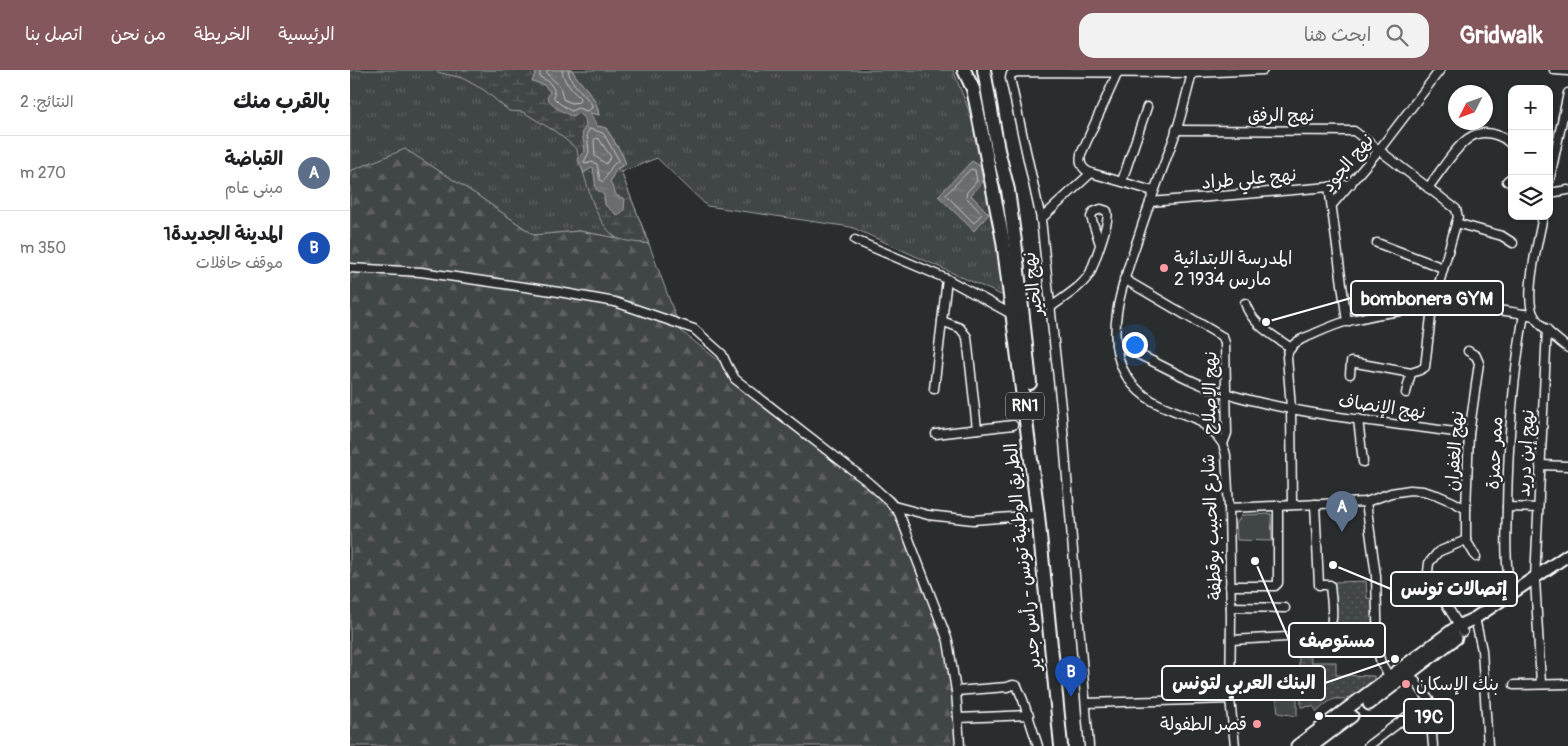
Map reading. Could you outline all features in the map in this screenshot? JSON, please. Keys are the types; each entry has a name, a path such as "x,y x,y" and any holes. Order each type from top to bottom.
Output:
{"main road":[{"name":"الطريق الوطنية تونس - رأس جدير","path":"964,70 973,89 1004,241 1038,515 1061,746"},
{"name":"الطريق الوطنية تونس - رأس جدير","path":"984,70 998,150 1008,190 1015,242 1069,746"},
{"path":"1297,746 1392,682 1410,674 1473,619 1568,555"},
{"path":"1312,746 1461,629"}],"street":[{"name":"نهج الخير","path":"1090,746 1051,307 1041,219 1010,78 1011,74 1018,72 1192,73 1263,70"},
{"name":"نهج الجود","path":"1347,322 1332,205 1379,150 1440,70"},
{"path":"1554,70 1568,71"},
{"path":"1118,72 1081,154 1081,166 1091,173 1153,191"},
{"name":"شارع الحبيب بوقطفة","path":"1192,73 1176,130 1153,191 1124,280 1117,316 1116,345 1122,368 1143,396 1157,404 1197,419 1211,429 1223,444 1226,455 1229,508 1230,699 1235,746"},
{"path":"1550,175 1568,93"},
{"path":"1122,181 1146,107"},
{"name":"نهج الرفق","path":"1176,130 1351,130 1456,209 1458,214 1456,223"},
{"path":"1428,188 1461,145 1469,138 1476,134 1492,134 1508,142"},
{"path":"1558,137 1568,135"},
{"path":"1041,219 1091,173"},
{"name":"نهج علي طراد","path":"1150,202 1351,184"},
{"path":"1329,187 1332,205"},
{"path":"1553,192 1568,190"},
{"path":"1542,220 1530,298 1534,316 1568,348"},
{"path":"1350,374 1351,362 1410,373 1420,370 1425,365 1432,308 1456,223 1502,236 1513,243"},
{"path":"855,240 946,279 1012,315"},
{"path":"1377,243 1443,268"},
{"path":"1051,307 1088,277 1100,244"},
{"path":"350,268 421,272 559,292 615,302 694,329 722,354 735,379 868,482 894,506 902,518 948,641 956,691 960,746"},
{"path":"934,389 946,279"},
{"name":"نهج الإصلاح","path":"1124,280 1223,337 1225,343 1227,433 1223,444"},
{"path":"1245,303 1254,321 1290,348"},
{"path":"1292,504 1291,408 1287,362 1290,348 1302,339 1347,322 1395,312 1432,308 1477,309 1534,316"},
{"name":"ممر حمزة","path":"1511,594 1507,561 1507,507 1511,429 1524,314"},
{"path":"942,321 960,328 967,337 978,429"},
{"name":"نهج إبن دريد","path":"1541,684 1535,579 1547,329"},
{"path":"1558,340 1568,337"},
{"name":"نهج الإنصاف","path":"1116,345 1195,382 1226,394 1291,408 1358,419 1470,434"},
{"name":"نهج الغفران","path":"1466,540 1470,434 1479,363 1476,356 1468,351"},
{"path":"1406,393 1410,373"},
{"path":"1358,419 1363,462"},
{"path":"936,434 1013,425"},
{"path":"1540,465 1568,466"},
{"path":"1229,508 1366,502 1391,493 1416,490 1436,495 1466,509"},
{"path":"1366,502 1376,576 1378,652 1381,664 1392,682"},
{"path":"1231,640 1323,635 1329,631 1331,623 1330,585 1319,585 1316,504"},
{"path":"1230,586 1275,586 1278,583 1278,505"},
{"path":"894,506 928,515 973,520 1038,515"},
{"path":"1507,507 1538,508"},
{"path":"1461,629 1429,576 1428,567 1438,552 1466,540 1476,557"},
{"path":"1231,607 1285,608"},
{"path":"1473,619 1482,650 1488,746"},
{"path":"1410,674 1429,700 1433,746"},
{"path":"1514,685 1568,684"},
{"path":"956,691 1015,685 1029,715 1038,746"},
{"path":"1086,703 1230,699"},
{"path":"1368,746 1429,700"},
{"path":"958,718 1029,715"}],"green space":[{"path":"350,70 953,70 978,134 1008,298 851,227 707,206 657,158 621,172 649,244 579,231 534,235 477,195 405,150 350,171"},
{"path":"437,70 572,70 595,101 599,115 590,113 597,126 606,128 622,154 626,164 617,169 621,172 649,244 618,238 608,231 592,200 577,149 556,132 523,112 509,111 484,90 462,78 437,72"},
{"path":"405,149 477,195 534,235 579,231 649,244 681,331 894,498 903,510 949,639 965,746 350,746 350,171"},
{"path":"1271,514 1272,541 1237,540 1236,524 1242,515"},
{"path":"1366,581 1367,598 1372,599 1374,635 1364,635 1364,642 1335,639 1335,582"},
{"path":"1298,640 1310,640 1311,662 1336,662 1336,675 1374,676 1374,685 1349,702 1335,699 1328,702 1317,712 1313,706 1301,707"},
{"path":"1275,685 1297,685 1297,716 1278,713"}],"water":[{"path":"534,70 572,70 595,101 599,115 590,113 597,126 606,128 626,164 616,169 610,182 617,196 625,199 624,210 618,216 605,205 604,195 596,189 593,167 584,173 578,160 585,151 582,132 586,126 585,119 578,113 573,117 556,108 547,98 550,92 544,85 532,81 536,72"},
{"path":"972,161 980,166 983,182 971,195 989,214 974,231 938,196"}],"place":[{"name":"المدرسة الابتدائية 2 مارس 1934","path":"1164,268"},
{"name":"bombonera GYM","path":"1266,322"},
{"name":"القباضة","path":"1342,532"},
{"name":"مستوصف","path":"1255,561"},
{"name":"إتصالات تونس","path":"1333,565"},
{"name":"البنك العربي لتونس","path":"1395,659"},
{"name":"بنك الإسكان","path":"1406,684"},
{"name":"المدينة الجديدة1","path":"1071,697"},
{"name":"19C","path":"1319,716"},
{"name":"قصر الطفولة","path":"1257,724"}]}
